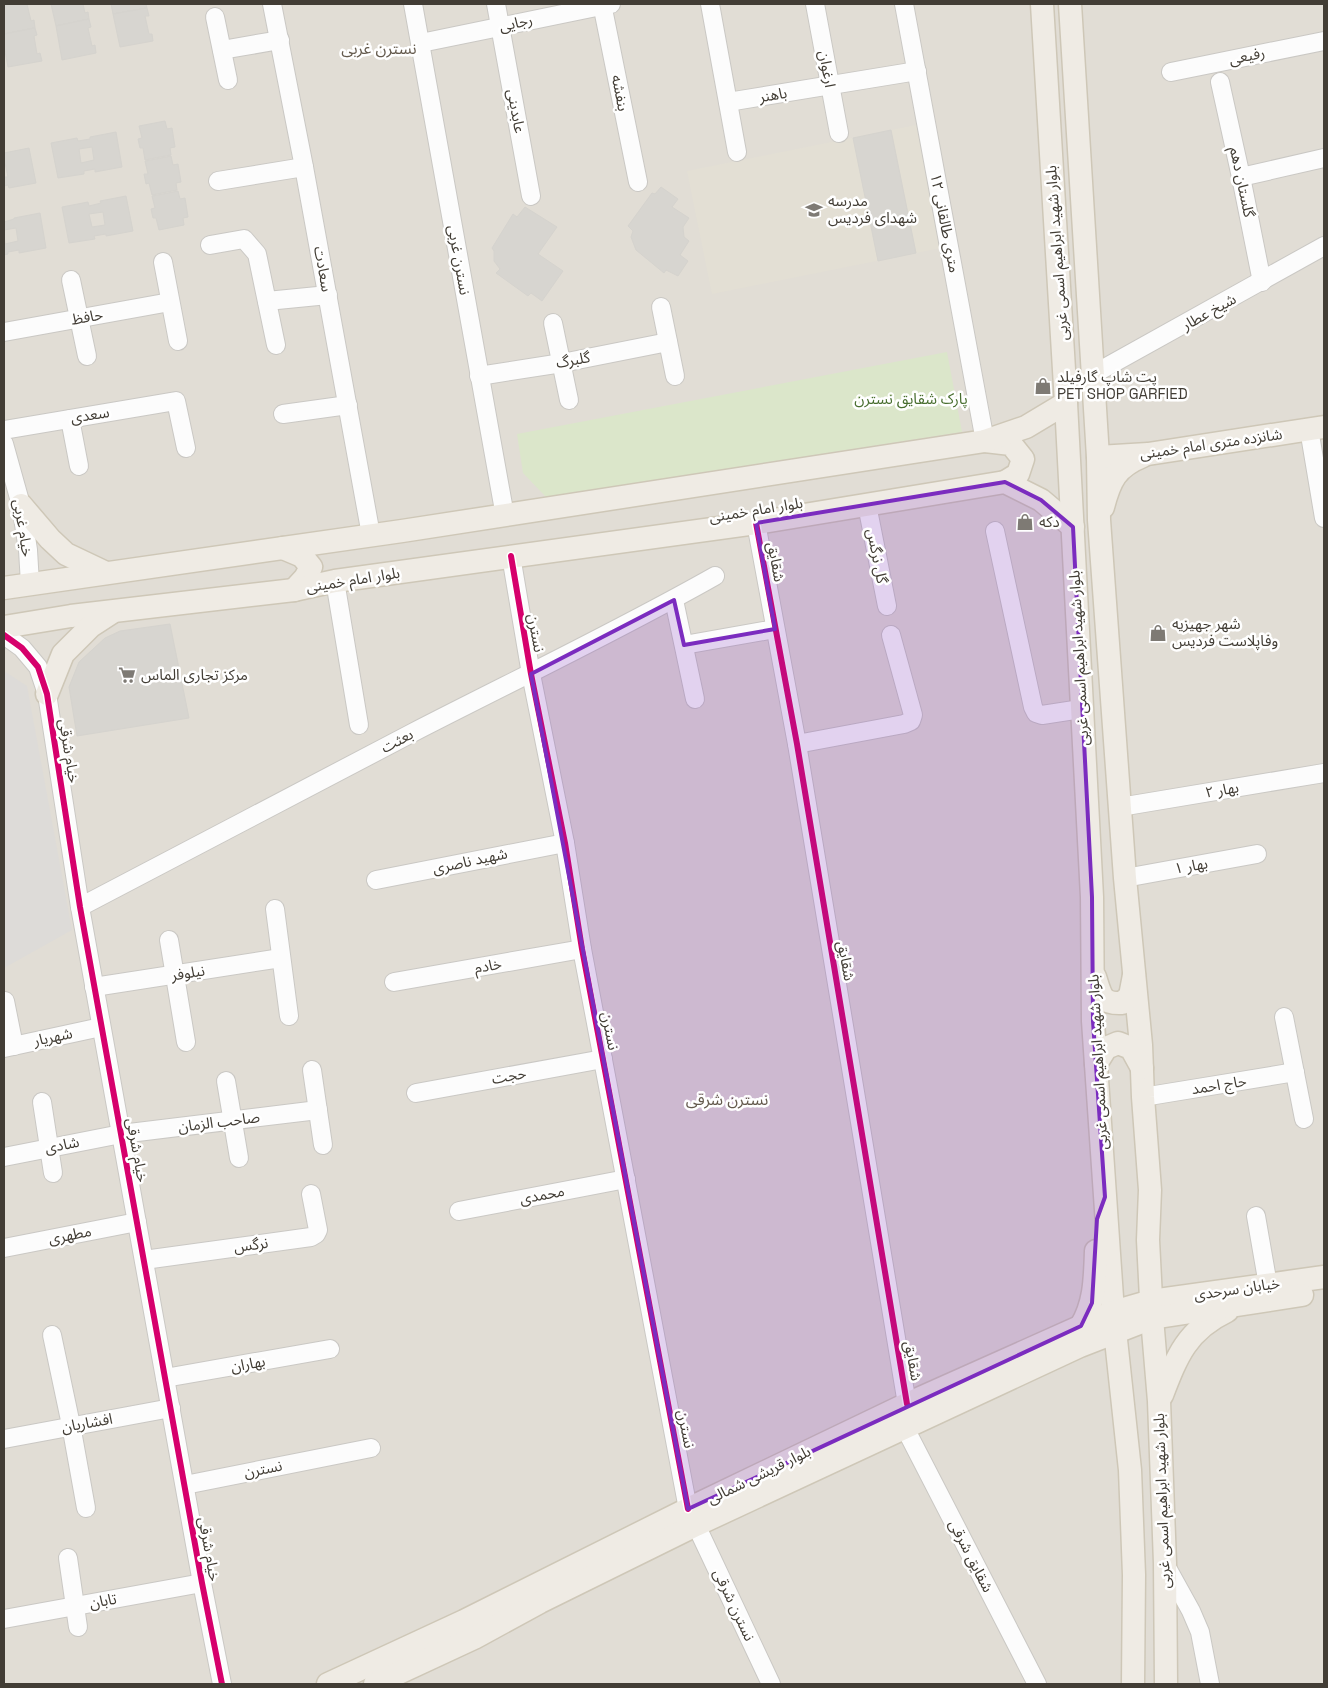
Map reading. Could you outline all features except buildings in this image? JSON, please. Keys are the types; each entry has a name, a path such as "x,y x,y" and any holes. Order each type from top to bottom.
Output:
{"main road":[{"name":"بلوار شهید ابراهیم اسمی غربی","path":"1042,4 1073,527 1092,897 1093,1021 1114,1321 1130,1470 1134,1575 1133,1684"},
{"name":"بلوار شهید ابراهیم اسمی غربی","path":"1070,4 1098,456 1099,520 1125,878 1135,973 1150,1190 1148,1240 1151,1310 1160,1400 1165,1563 1166,1684"},
{"path":"4,588 505,516 985,441 1026,427 1066,403"},
{"name":"شانزده متری امام خمینی","path":"1098,456 1148,454 1317,428"},
{"path":"985,441 1011,444 1023,459 1018,474 1005,482"},
{"path":"1099,520 1106,496 1121,468 1130,461 1148,454"},
{"path":"1005,482 1041,500 1073,527"},
{"name":"بلوار امام خمینی","path":"4,627 116,611 294,590 335,581 756,523 1005,482"},
{"path":"21,505 50,539 66,554 106,573"},
{"path":"283,548 302,556 311,567 305,578 294,590"},
{"path":"47,694 63,654 91,626 116,611"},
{"path":"1094,974 1102,998 1110,1004 1122,1003 1130,996 1135,973"},
{"path":"1096,1064 1106,1048 1118,1043 1132,1048 1142,1068"},
{"path":"1081,1326 1088,1315 1092,1303 1095,1280 1097,1220 1105,1197"},
{"name":"خیابان سرحدی","path":"1151,1310 1268,1285 1324,1277"},
{"name":"خیابان سرحدی","path":"1151,1310 1240,1305 1324,1292"},
{"path":"1160,1400 1173,1364 1193,1333 1216,1316 1240,1305"},
{"path":"1114,1321 1151,1310"},
{"name":"بلوار قریشی شمالی","path":"692,1517 905,1428 1080,1346 1114,1321"},
{"name":"بلوار قریشی شمالی","path":"328,1684 464,1621 602,1561 692,1517 907,1404 1081,1326 1114,1321"},
{"path":"1133,1546 1139,1552 1147,1555 1154,1553 1160,1546 1163,1536"},
{"name":"بلوار قریشی شمالی","path":"375,1684 474,1638 602,1561"}],"street":[{"name":"سعادت","path":"272,4 328,295 371,535"},
{"name":"نسترن غربی","path":"414,4 505,516"},
{"name":"عابدینی","path":"496,4 531,196"},
{"name":"رجایی","path":"421,42 605,4"},
{"name":"بنفشه","path":"605,4 638,182"},
{"path":"710,4 737,152"},
{"name":"ارغوان","path":"815,4 839,133"},
{"name":"۱۲ متری طالقانی","path":"904,4 985,441"},
{"path":"215,17 228,80"},
{"path":"222,50 280,40"},
{"name":"رفیعی","path":"1171,72 1324,40"},
{"name":"باهنر","path":"728,102 917,71"},
{"name":"گلستان دهم","path":"1220,82 1262,282"},
{"path":"1241,177 1324,158"},
{"path":"218,181 304,167"},
{"path":"210,244 244,239 257,254 276,345"},
{"name":"شیخ عطار","path":"1092,375 1324,246"},
{"path":"163,262 178,341"},
{"path":"71,280 87,356"},
{"path":"267,301 328,295"},
{"name":"حافظ","path":"4,332 170,302"},
{"path":"661,308 675,376"},
{"path":"553,323 570,400"},
{"name":"گلبرگ","path":"479,376 562,363 668,342"},
{"name":"سعدی","path":"4,430 176,401 186,448"},
{"path":"283,414 348,405"},
{"path":"70,418 79,466"},
{"path":"1317,428 1324,518"},
{"name":"خیام غربی","path":"4,444 21,505 28,550 30,584"},
{"name":"گل نرگس","path":"867,505 887,606"},
{"name":"شقایق","path":"756,523 797,744 907,1404"},
{"path":"995,531 1032,707 1036,713 1042,715 1081,709"},
{"name":"نسترن","path":"511,556 531,674 565,843 582,949 692,1517"},
{"name":"بعثت","path":"80,907 413,732 674,600 715,576"},
{"path":"335,581 359,725"},
{"path":"674,600 695,699"},
{"path":"684,646 775,629"},
{"name":"خیام شرقی","path":"4,635 22,648 38,667 47,694 94,987 222,1684"},
{"path":"797,744 904,724 911,720 913,715 891,635"},
{"name":"بهار ۲","path":"1120,807 1324,773"},
{"name":"شهید ناصری","path":"376,880 565,843"},
{"name":"بهار ۱","path":"1125,878 1257,854"},
{"path":"274,910 289,1016"},
{"path":"169,940 186,1042"},
{"name":"خادم","path":"394,982 582,949"},
{"name":"نیلوفر","path":"94,987 281,958"},
{"path":"5,1001 9,1047"},
{"path":"1284,1017 1304,1119"},
{"name":"شهریار","path":"9,1047 101,1026"},
{"name":"حجت","path":"416,1094 603,1059"},
{"path":"312,1070 323,1145"},
{"name":"حاج احمد","path":"1143,1097 1295,1072"},
{"path":"226,1081 239,1158"},
{"path":"42,1102 53,1173"},
{"name":"صاحب الزمان","path":"121,1134 318,1110"},
{"name":"شادی","path":"4,1157 121,1134"},
{"name":"محمدی","path":"459,1211 626,1179"},
{"name":"نرگس","path":"144,1260 311,1237 318,1230 310,1194"},
{"path":"1256,1216 1268,1285"},
{"name":"مطهری","path":"4,1248 137,1222"},
{"path":"52,1335 86,1508"},
{"name":"بهاران","path":"165,1378 330,1349"},
{"name":"افشاریان","path":"4,1439 71,1425 171,1408"},
{"name":"شقایق شرقی","path":"905,1428 1037,1684"},
{"name":"نسترن","path":"185,1485 371,1448"},
{"name":"نسترن شرقی","path":"692,1517 770,1684"},
{"path":"68,1558 78,1627"},
{"path":"1165,1563 1200,1632 1210,1684"},
{"name":"تابان","path":"4,1619 202,1583"}],"highlighted area":[{"path":"1005,482 1041,500 1073,527 1092,897 1093,1021 1105,1197 1097,1219 1092,1303 1081,1326 688,1509 531,674 674,600 684,645 775,629 756,523"}],"shaded area":[{"path":"4,4 1324,4 1324,1684 4,1684"},
{"name":"مدرسه شهدای فردیس","path":"916,125 941,248 712,294 687,171"},
{"path":"4,671 27,686 72,930 4,968"}],"green space":[{"name":"پارک شقایق نسترن","path":"947,352 962,432 546,497 523,473 517,434"}],"cycle path":[{"path":"756,523 797,744 907,1404"},
{"path":"511,556 531,674 565,843 582,949 688,1509"},
{"path":"4,635 22,648 38,667 47,694 80,907 202,1583 222,1684"}],"place":[{"name":"مدرسه شهدای فردیس","path":"814,210"},
{"name":"پت شاپ گارفیلد PET SHOP GARFIED","path":"1043,386"},
{"name":"دکه","path":"1025,522"},
{"name":"شهر جهیزیه وفاپلاست فردیس","path":"1158,633"},
{"name":"مرکز تجاری الماس","path":"127,675"}],"district":[{"name":"نسترن غربی","path":"379,48"},
{"name":"نسترن شرقی","path":"727,1099"}]}
